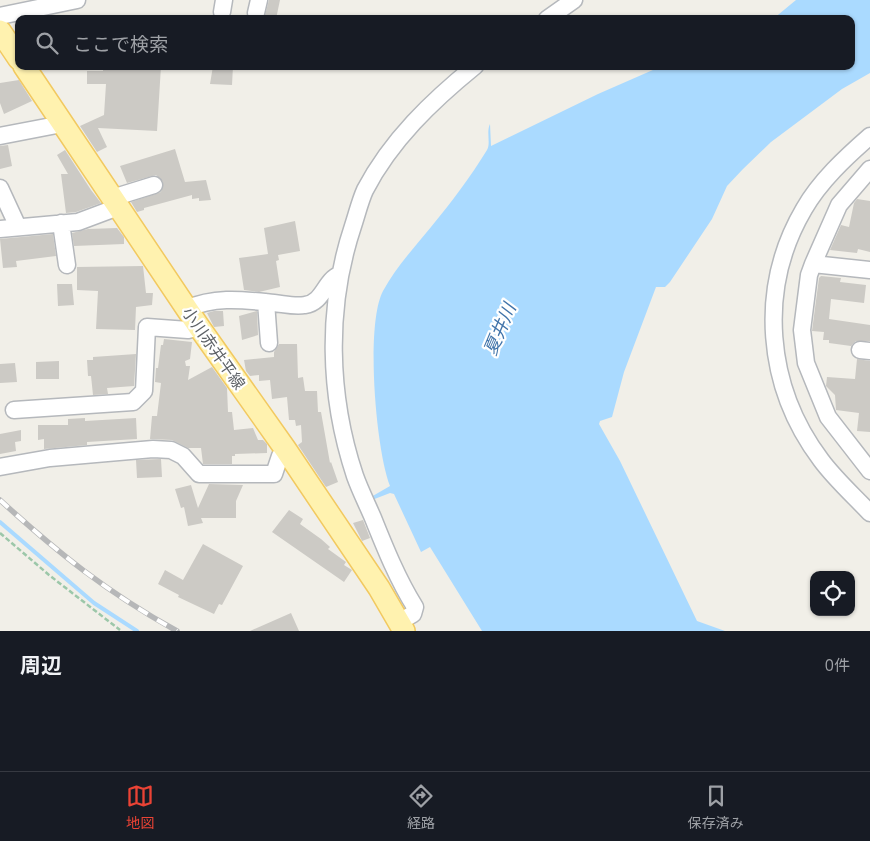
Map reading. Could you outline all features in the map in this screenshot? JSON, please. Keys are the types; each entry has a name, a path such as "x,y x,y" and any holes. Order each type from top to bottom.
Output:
{"main road":[{"path":"0,31 15,53"},
{"name":"小川赤井平線","path":"27,70 198,327 286,450 402,626"}],"street":[{"path":"0,16 59,2 77,0"},
{"path":"553,15 574,0"},
{"path":"402,626 413,614 415,607 360,488 341,418 334,373 333,334 339,275 364,192 378,167 412,124 436,98 470,70"},
{"path":"0,136 62,124"},
{"path":"870,136 830,175 805,208 792,232 779,272 772,330 777,365 800,426 821,460 870,513"},
{"path":"870,169 839,205 813,264 809,275 802,330 806,363 828,417 864,455 870,471"},
{"path":"0,229 86,220 115,203 154,185"},
{"path":"0,188 18,227"},
{"path":"61,223 67,265"},
{"path":"813,264 870,270"},
{"path":"186,309 200,303 220,299 310,304 318,299 334,277 339,275"},
{"path":"266,302 269,342"},
{"path":"14,410 133,402 144,391 147,327 188,330 198,327"},
{"path":"0,467 50,458 153,449 171,450 183,456 199,474 274,474 280,456 286,450"}],"path":[{"path":"0,533 49,575 120,630"}],"water":[{"name":"夏井川","path":"796,0 870,0 870,73 842,89 771,142 727,186 712,219 670,282 665,287 656,287 624,372 612,417 600,421 599,424 620,461 697,621 725,631 482,631 430,547 421,552 394,494 390,493 372,500 371,497 390,486 380,446 374,388 375,331 378,308 383,291 399,266 453,199 481,160 488,147 490,124 491,146 598,94 653,70 855,70 855,15 778,15"}],"building":[{"path":"269,0 280,0 277,15 265,15"},
{"path":"161,70 157,131 98,128 107,147 97,152 80,126 104,115 106,84 87,84 87,71"},
{"path":"212,70 233,70 232,85 210,84"},
{"path":"19,80 32,101 4,114 0,103 0,83"},
{"path":"8,145 12,166 0,169 0,146"},
{"path":"175,149 185,182 206,180 211,200 199,201 199,198 192,199 192,195 144,208 144,210 137,212 131,202 161,192 163,182 156,175 127,183 120,166"},
{"path":"65,150 101,203 76,212 66,213 61,174 68,174 57,155"},
{"path":"857,199 870,201 870,252 858,249 857,253 830,250 841,225 849,227 854,203"},
{"path":"295,221 300,251 278,255 279,260 276,261 280,287 259,292 244,290 239,258 268,254 264,228"},
{"path":"117,228 124,237 124,244 74,246 72,233 88,229"},
{"path":"53,234 56,256 16,261 17,267 3,268 0,239"},
{"path":"143,266 146,293 153,293 152,305 136,307 135,330 96,329 98,291 77,290 77,267"},
{"path":"821,276 841,278 840,282 866,285 864,303 831,299 829,319 870,325 870,341 856,341 851,346 829,343 829,340 823,340 824,332 812,331 819,278"},
{"path":"57,284 72,284 74,305 58,306"},
{"path":"223,311 224,326 214,327 207,313"},
{"path":"257,311 258,335 242,340 239,316"},
{"path":"164,339 192,342 190,359 185,361 186,366 190,366 188,380 212,367 227,388 228,412 232,412 234,430 253,428 258,440 263,440 267,444 267,453 235,454 235,456 232,456 232,464 203,464 201,448 188,448 172,440 150,439 152,416 157,416 161,383 155,382 156,368 158,368 161,345 163,345"},
{"path":"279,344 297,344 298,378 303,377 305,391 317,391 318,412 321,412 330,463 338,482 326,487 298,445 302,442 301,425 296,426 295,420 289,420 287,397 272,399 270,380 259,381 259,375 250,376 246,371 244,360 274,357 274,352"},
{"path":"136,354 134,386 107,388 108,394 93,395 91,376 88,376 87,360 93,360 93,357"},
{"path":"857,359 870,361 870,432 857,431 859,413 836,410 835,395 826,386 827,377 855,379"},
{"path":"59,361 59,379 36,379 36,362"},
{"path":"15,363 17,382 0,383 0,364"},
{"path":"85,418 85,421 136,418 137,439 87,442 87,445 44,449 44,439 38,440 38,425 68,425 68,419"},
{"path":"21,430 21,441 15,442 16,451 0,454 0,434"},
{"path":"161,459 162,477 137,478 136,460"},
{"path":"209,484 243,485 236,501 236,518 201,518 203,523 188,526 184,507 181,508 175,489 191,485 198,508"},
{"path":"289,510 303,519 300,524 321,539 330,547 328,549 346,562 344,565 352,570 344,582 272,532"},
{"path":"363,520 370,538 362,541 353,523"},
{"path":"203,544 243,566 222,605 219,604 214,614 178,597 179,595 158,584 165,570 183,580"},
{"path":"291,613 299,631 250,631"}],"waterway":[{"path":"0,522 94,603 137,631"}],"railway":[{"path":"0,500 84,571 128,602 177,631"}]}
